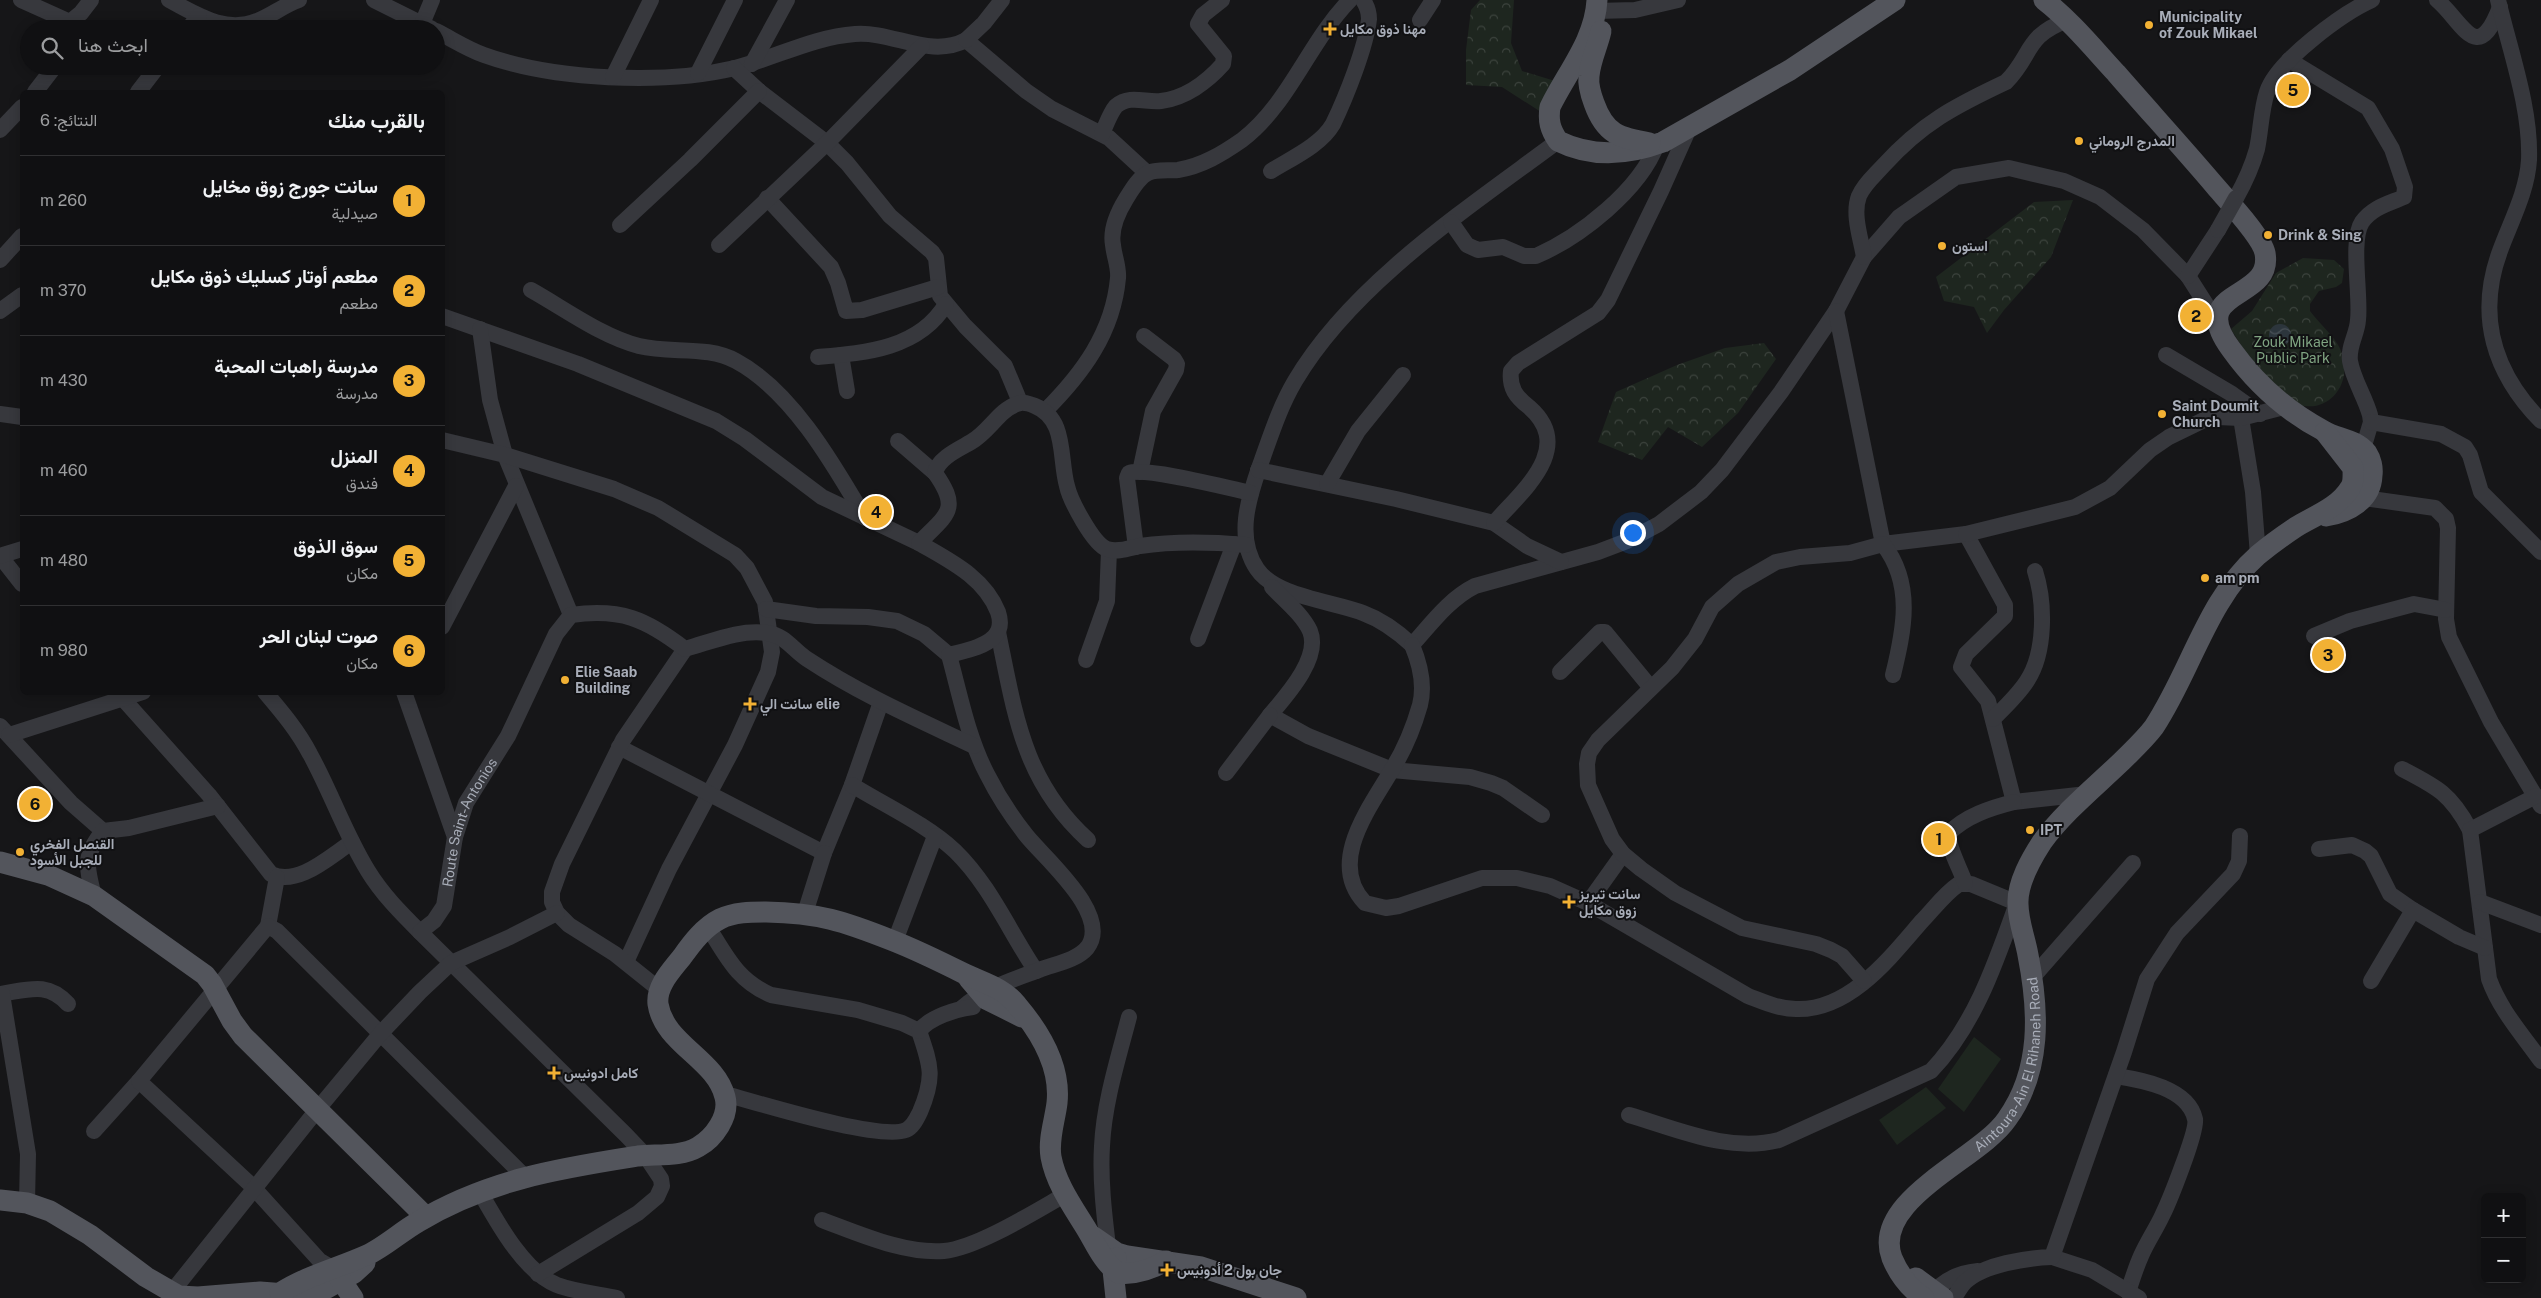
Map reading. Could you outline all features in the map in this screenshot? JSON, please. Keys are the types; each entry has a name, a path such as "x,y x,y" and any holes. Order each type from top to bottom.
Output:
{"main road":[{"path":"1602,6 1588,36 1581,71 1550,107 1548,118 1550,128 1558,141 1586,151 1624,152 1644,150 1657,144 1790,70 1895,0"},
{"path":"2044,0 2068,20 2202,171 2244,220 2265,252 2264,270 2259,278 2225,304 2216,320 2221,334 2232,350 2284,407 2325,432 2349,440 2368,454 2373,472 2372,483 2357,494"},
{"path":"1581,71 1604,125 1608,129 1627,139 1657,144"},
{"path":"1586,151 1607,139 1608,129"},
{"path":"2017,903 2023,879 2042,843 2087,794 2152,729 2171,698 2216,608 2240,575 2258,555 2311,519 2337,514 2353,507 2357,494 2354,468 2325,432"},
{"path":"0,862 48,875 94,896 200,971 209,979 232,1021 244,1036 426,1216"},
{"name":"Aintoura-Ain El Rihaneh Road","path":"1932,1296 1903,1279 1890,1254 1889,1241 1897,1216 1905,1205 1938,1176 1995,1133 2007,1121 2021,1096 2033,1059 2037,1026 2032,978 2017,903"},
{"path":"0,1200 27,1203 50,1211 90,1235 171,1293 188,1297 280,1293 298,1295 362,1267 368,1255 426,1216 480,1192 525,1177 645,1155 680,1153 701,1145 713,1134 722,1121 727,1107 725,1094 716,1077 673,1032 663,1017 658,1007 660,990 689,947 708,927 720,919 734,914 755,912 805,913 842,920 895,941 966,975 1029,1020 1041,1037 1056,1077 1058,1094 1051,1151 1058,1180 1097,1249 1120,1260 1155,1267 1166,1261 1200,1267 1232,1275 1296,1298"},
{"path":"1116,1298 1120,1260"},
{"path":"1120,1260 1126,1298"}],"street":[{"path":"21,0 59,20"},
{"path":"74,20 91,0"},
{"path":"169,0 199,16 211,20"},
{"path":"259,20 298,0"},
{"path":"374,0 414,20"},
{"path":"431,20 432,0"},
{"path":"613,77 651,0"},
{"path":"698,73 734,0"},
{"path":"752,64 787,0"},
{"path":"445,36 483,55 557,71 613,77 698,73 752,64 824,39 856,34 880,34 922,46 945,46 966,40 984,23 1002,0"},
{"path":"1102,134 1116,106 1133,99 1159,102 1173,98 1200,85 1223,64 1224,56 1198,24 1203,16 1222,0"},
{"path":"1045,411 1075,379 1100,342 1113,305 1118,277 1113,245 1114,225 1125,200 1148,173 1203,164 1242,139 1269,114 1285,94 1329,26 1350,0"},
{"path":"1271,171 1310,146 1330,130 1353,77 1366,31 1369,18 1368,7 1363,0"},
{"path":"1420,20 1433,0"},
{"path":"1602,6 1654,7 1678,0"},
{"path":"2188,276 2218,230 2248,177 2254,158 2267,92 2277,75 2289,60 2347,14 2372,0"},
{"path":"2437,0 2468,35 2476,37 2486,34 2490,29 2499,3"},
{"path":"2499,3 2527,125 2529,158 2528,180 2500,252 2493,278 2492,333 2496,356 2510,384 2541,421"},
{"path":"196,20 199,16"},
{"path":"1864,257 1857,212 1859,196 1870,180 1902,144 1930,122 2006,82 2015,73 2030,44 2053,26 2068,20"},
{"path":"966,40 1037,99 1102,134 1148,173"},
{"path":"719,245 827,143 922,46"},
{"path":"2289,60 2368,108 2392,149 2405,186 2404,197 2383,204 2369,213 2357,233 2358,323 2349,349 2350,360 2368,405 2371,422 2363,449"},
{"path":"734,68 759,91 827,143 847,163 890,216 932,252 936,258 938,287 946,304 1005,366 1020,402 1045,411 1057,428 1070,494 1093,536 1101,545 1110,550 1173,543 1240,545"},
{"path":"37,90 48,75"},
{"path":"140,90 151,75"},
{"path":"620,225 690,160 759,91"},
{"path":"0,130 20,109"},
{"path":"1494,523 1540,470 1545,459 1547,445 1542,424 1512,388 1511,371 1518,363 1598,313 1608,300 1690,126"},
{"path":"1198,639 1240,545 1245,528 1250,493 1279,411 1293,383 1314,350 1369,290 1451,222 1558,141"},
{"path":"1451,222 1467,244 1478,250 1503,247 1524,256 1536,256 1602,214 1626,193 1646,168 1657,144"},
{"path":"1412,646 1462,592 1490,580 1561,562 1627,541 1659,524 1701,492 1722,470 1746,439 1836,311 1864,257 1899,217 1956,177 2009,168 2064,181 2100,197 2143,230 2188,276 2216,320"},
{"path":"767,198 831,267 846,311 862,310 938,287"},
{"path":"0,260 20,238"},
{"path":"531,290 612,335 636,345 715,354 744,365 785,402 808,429 829,457 865,518"},
{"path":"0,311 20,296"},
{"path":"818,358 876,350 910,338 928,327 946,304"},
{"path":"1836,311 1883,544 1896,563 1905,596 1903,636 1893,675"},
{"path":"445,317 578,364 716,421 745,439 822,496 919,543 963,568 984,588 999,617 998,632 1017,722 1025,747 1046,790 1088,840"},
{"path":"480,329 490,400 505,455 516,486 555,572 571,615 583,613 630,616 653,625 684,649"},
{"path":"1140,472 1153,411 1176,370 1177,364 1174,359 1144,336"},
{"path":"841,355 847,391"},
{"path":"2166,355 2232,394 2260,414"},
{"path":"1327,484 1358,431 1402,375"},
{"path":"935,473 938,465 947,456 980,437 1006,410 1020,402"},
{"path":"1864,981 1852,966 1837,953 1816,944 1742,928 1675,893 1622,854 1612,839 1594,800 1586,775 1589,753 1598,740 1672,668 1695,638 1712,607 1750,576 1787,560 1850,553 1883,544 1966,534 2075,507 2110,488 2150,450 2169,437 2206,419 2218,417 2241,418 2284,407"},
{"path":"0,414 20,417"},
{"path":"2241,418 2252,492 2258,555"},
{"path":"2371,422 2440,434 2465,447 2470,455 2481,492 2541,552"},
{"path":"445,441 505,455 633,496 683,523 735,555 747,568 761,593 766,609 772,652 768,672 735,745 668,869 626,962"},
{"path":"898,441 935,473 950,499 948,511 919,543"},
{"path":"1258,470 1494,523 1527,546 1561,562"},
{"path":"1136,547 1127,478 1128,473 1140,472 1250,493"},
{"path":"445,622 516,486"},
{"path":"2357,494 2434,508 2446,519 2448,528 2446,610 2449,637 2491,722 2538,801 2470,830"},
{"path":"1966,534 1996,586 2006,609 2002,620 1962,661 1962,667 1985,694 2014,802"},
{"path":"1226,773 1293,688 1307,664 1312,638 1302,620 1264,579 1240,545"},
{"path":"20,550 0,556 20,581"},
{"path":"1086,660 1107,601 1110,550"},
{"path":"1993,719 2015,697 2028,680 2039,649 2042,611 2041,591 2035,571"},
{"path":"1264,579 1280,588 1371,616 1398,631 1412,646 1422,669 1420,704 1392,770 1373,798 1352,845 1350,870 1352,882 1354,890 1364,904 1386,908 1399,906 1482,878 1517,878 1550,886 1588,903 1705,972 1770,1005 1797,1010 1821,1006 1864,981 1884,964 1953,889 1965,883 2017,903 1990,978 1955,1041 1945,1056 1931,1071 1779,1140 1756,1145 1727,1144 1629,1115"},
{"path":"2314,636 2350,621 2414,604 2446,610"},
{"path":"766,609 816,616 868,617 897,621 924,634 949,655 974,746 986,773 1014,820 1073,887 1088,918 1092,932 1091,942 1073,958 1033,972 995,996 962,1008 932,1022 919,1031"},
{"name":"Route Saint-Antonios","path":"420,932 434,921 444,906 455,837 466,803 508,736 556,634 571,615"},
{"path":"949,655 983,644 998,632"},
{"path":"1560,672 1600,632 1604,632 1651,688"},
{"path":"660,990 626,962 569,925 557,913 552,902 554,882 631,725 684,649 724,637 768,633 782,638 821,668 881,702 974,746"},
{"path":"267,695 294,727 310,754 352,842 379,888 420,932 645,1155 661,1179 657,1197 638,1212 538,1274"},
{"path":"405,695 455,837"},
{"path":"103,831 72,803 4,731 121,696 218,806 265,869 276,877 298,875 352,842"},
{"path":"805,913 824,853 852,785 881,702"},
{"path":"1270,715 1308,736 1392,770 1481,780 1503,788 1542,816"},
{"path":"620,747 824,853"},
{"path":"2402,769 2437,787 2458,808 2470,830 2489,979 2496,998 2539,1054"},
{"path":"852,785 935,836 956,852 987,890 1033,972"},
{"path":"1965,883 1960,866 1949,845 1949,833 1967,819 1995,807 2014,802 2087,794"},
{"path":"94,896 87,862 89,851 103,831 129,828 218,806"},
{"path":"895,941 935,836"},
{"path":"2052,1257 2116,1076 2147,979 2177,933 2233,874 2239,861 2240,836"},
{"path":"2319,849 2352,845 2365,851 2371,856 2390,894 2459,937 2485,948"},
{"path":"1588,903 1622,854"},
{"path":"2032,978 2133,863"},
{"path":"94,1130 139,1081 256,938 268,926 276,877"},
{"path":"2480,902 2541,925"},
{"path":"2370,981 2413,910"},
{"path":"171,1293 253,1187 381,1033 451,963 510,937 557,913"},
{"path":"268,926 277,931 525,1177"},
{"path":"708,927 741,977 757,989 770,995 873,1014 919,1031"},
{"path":"27,1203 28,1154 1,994 44,988 58,993 68,1004"},
{"path":"1120,1260 1103,1198 1102,1144 1114,1079 1129,1017"},
{"path":"725,1094 865,1130 886,1132 907,1130 918,1114 930,1081 928,1060 919,1031"},
{"path":"1954,1298 1965,1282 1988,1270 2010,1261 2052,1257 2092,1270 2133,1295 2141,1254 2163,1214 2190,1143 2196,1120 2190,1108 2175,1094 2145,1081 2116,1076"},
{"path":"139,1081 253,1187 333,1281"},
{"path":"480,1192 506,1233 538,1274 558,1286 617,1298"},
{"path":"822,1220 900,1246 944,1251 972,1244 1066,1194"},
{"path":"1932,1296 1954,1276 1965,1272 1988,1270"}],"green space":[{"path":"1480,0 1514,0 1511,43 1522,71 1555,81 1541,112 1502,87 1466,85 1466,50 1471,10"},
{"path":"2073,200 2051,257 2004,310 1987,333 1974,307 1944,301 1936,277 2034,202"},
{"name":"Zouk Mikael Public Park","path":"2303,258 2334,260 2344,269 2342,283 2336,287 2319,291 2310,304 2310,311 2334,338 2341,350 2344,370 2342,382 2337,392 2330,399 2321,404 2310,406 2299,405 2279,392 2249,358 2231,329 2252,311 2276,273"},
{"path":"1764,343 1776,359 1738,413 1702,447 1668,427 1642,460 1598,442 1616,392 1677,365 1725,348"},
{"path":"1974,1037 2001,1059 1964,1112 1938,1089"},
{"path":"1926,1087 1946,1108 1897,1145 1879,1120"}],"water":[{"path":"2280,324 2288,327 2291,335 2288,343 2280,346 2272,343 2269,335 2272,327"}],"place":[{"name":"Municipality of Zouk Mikael","path":"2149,25"},
{"name":"مهنا ذوق مكايل","path":"1330,29"},
{"name":"سوق الذوق","path":"2293,90"},
{"name":"المدرج الروماني","path":"2079,141"},
{"name":"Drink & Sing","path":"2268,235"},
{"name":"استون","path":"1942,246"},
{"name":"مطعم أوتار كسليك ذوق مكايل","path":"2196,316"},
{"name":"Saint Doumit Church","path":"2162,414"},
{"name":"المنزل","path":"876,512"},
{"name":"am pm","path":"2205,578"},
{"name":"مدرسة راهبات المحبة","path":"2328,655"},
{"name":"Elie Saab Building","path":"565,680"},
{"name":"سانت الي elie","path":"750,704"},
{"name":"صوت لبنان الحر","path":"35,804"},
{"name":"IPT","path":"2030,830"},
{"name":"سانت جورج زوق مخايل","path":"1939,839"},
{"name":"القنصل الفخري للجبل الأسود","path":"20,852"},
{"name":"سانت تيريز زوق مكايل","path":"1569,902"},
{"name":"كامل ادونيس","path":"554,1073"},
{"name":"جان بول 2 أدونيس","path":"1167,1270"}]}
